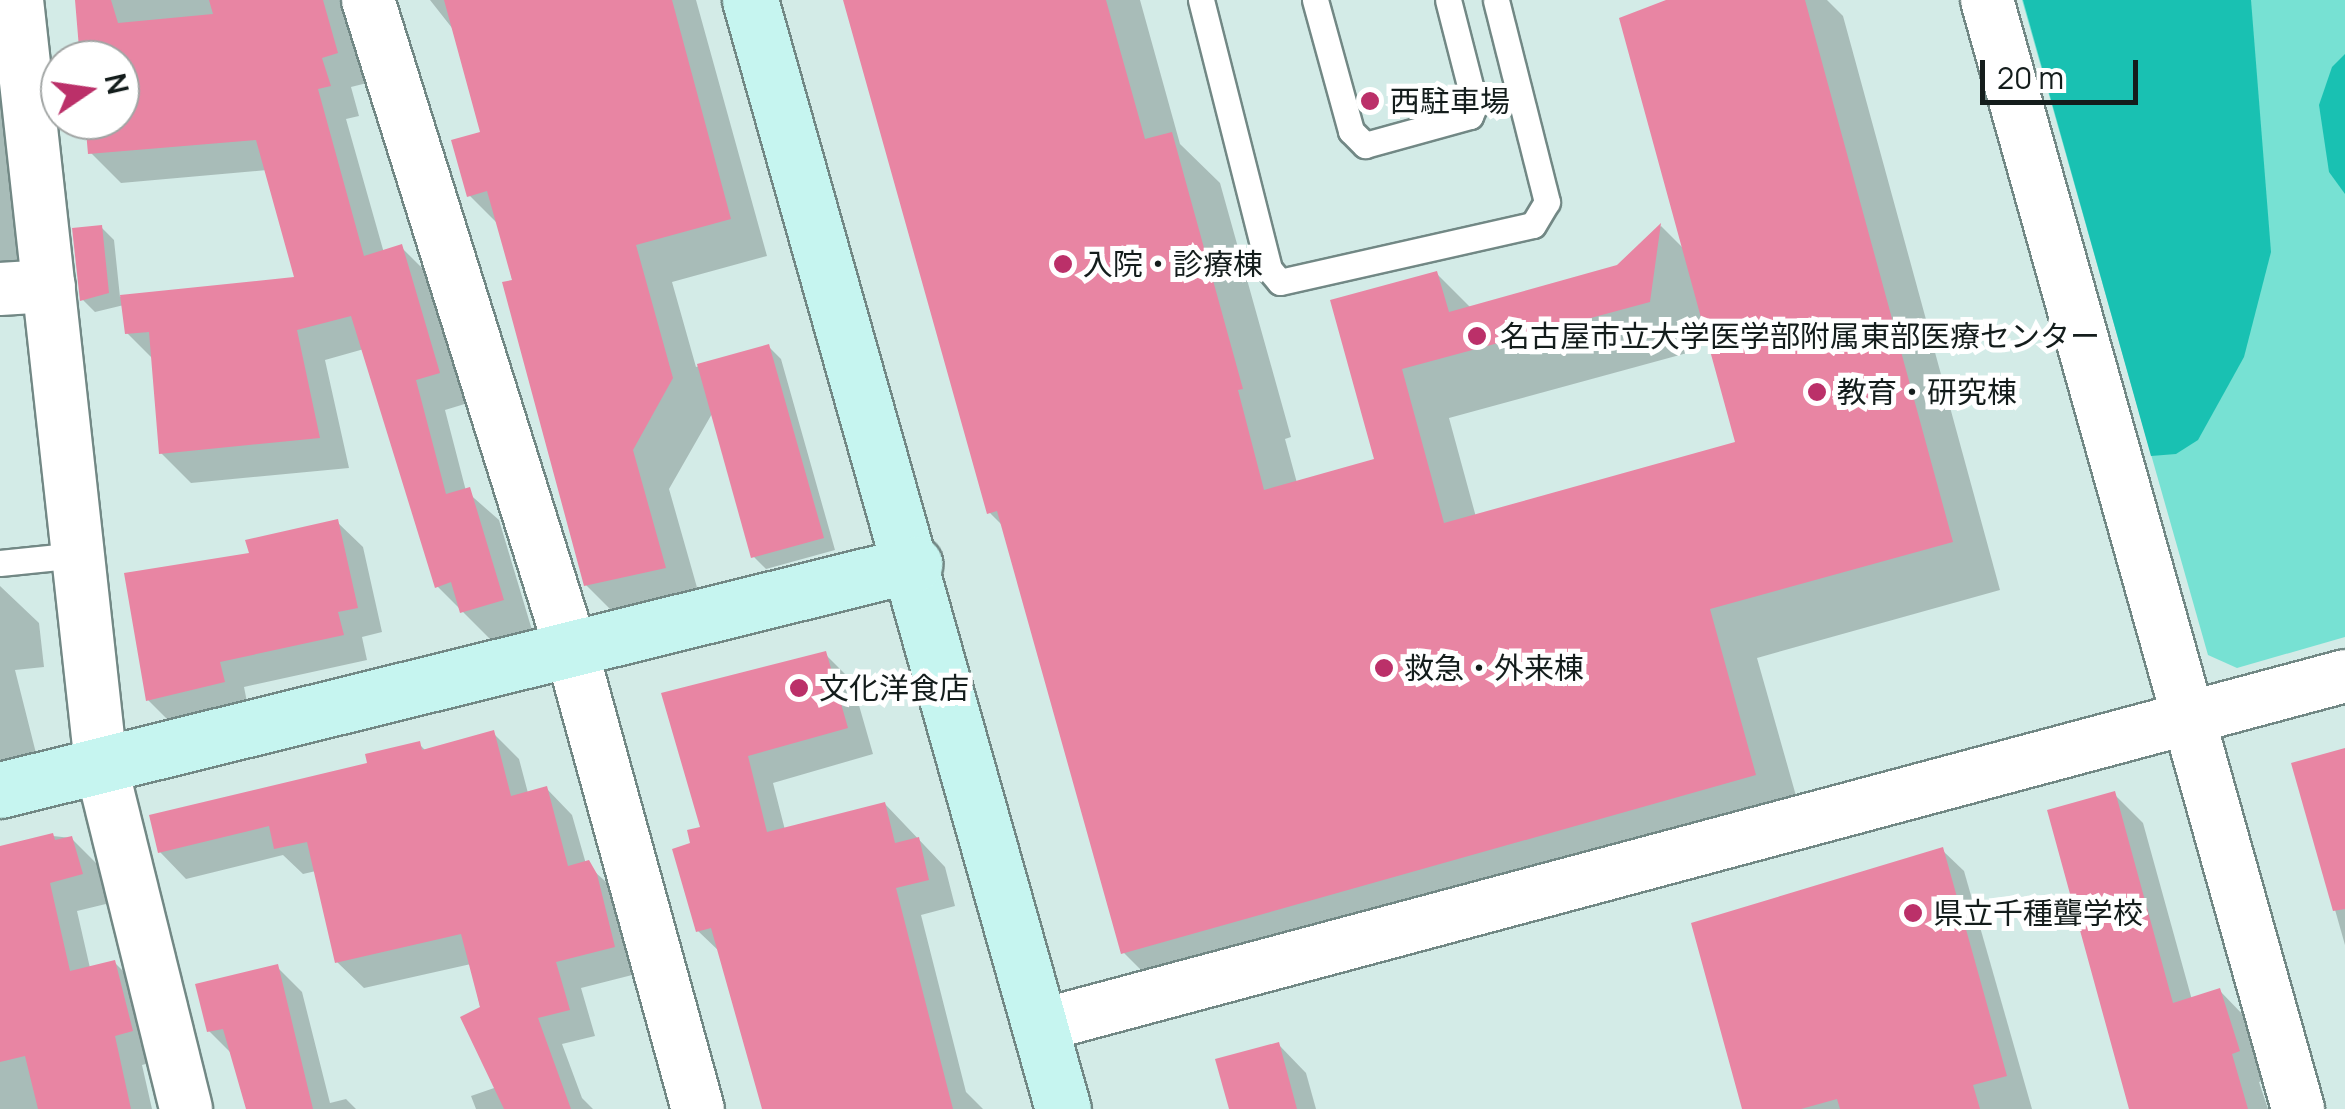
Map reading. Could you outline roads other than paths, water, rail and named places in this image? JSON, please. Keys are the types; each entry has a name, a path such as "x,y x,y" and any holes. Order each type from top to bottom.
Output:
{"street":[{"path":"17,0 24,288 78,556 101,765 186,1109"},
{"path":"368,0 572,652 698,1109"},
{"path":"750,0 914,564 1063,1109"},
{"path":"1988,0 2298,1109"},
{"path":"0,790 572,652 914,564"},
{"path":"1040,1026 2345,676"}],"lane":[{"path":"1201,0 1269,270 1280,282 1533,224 1547,202 1496,0"},
{"path":"1315,0 1352,131 1364,145 1470,116 1475,105 1448,0"},
{"path":"0,563 78,556"}],"place":[{"name":"西駐車場","path":"1370,101"},
{"name":"入院・診療棟","path":"1063,264"},
{"name":"名古屋市立大学医学部附属東部医療センター","path":"1477,336"},
{"name":"教育・研究棟","path":"1817,392"},
{"name":"救急・外来棟","path":"1384,668"},
{"name":"文化洋食店","path":"799,688"},
{"name":"県立千種聾学校","path":"1913,913"}]}
